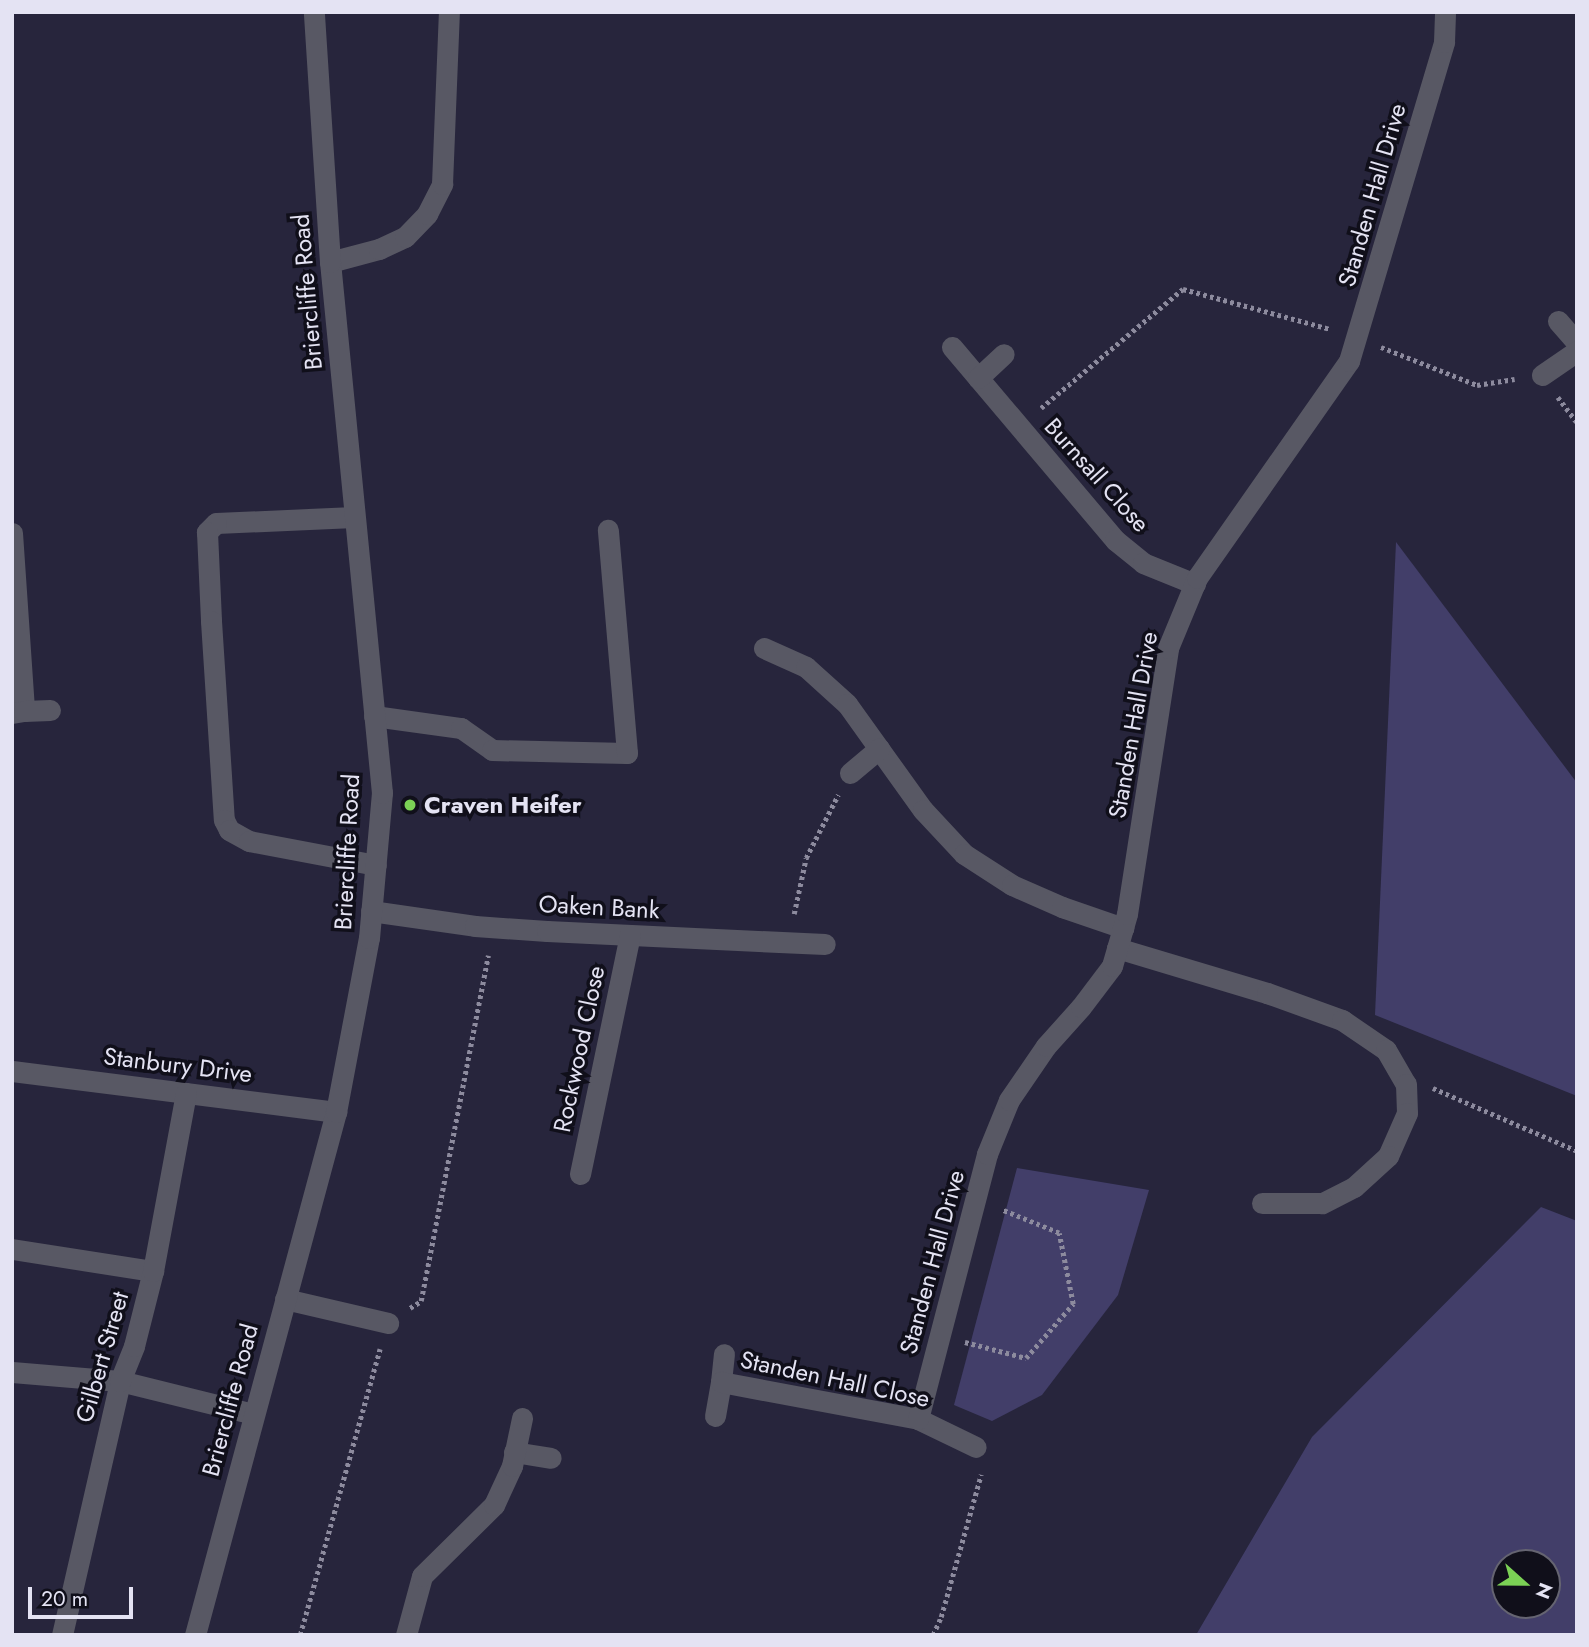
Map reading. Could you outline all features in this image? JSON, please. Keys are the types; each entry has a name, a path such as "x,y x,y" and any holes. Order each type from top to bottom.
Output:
{"street":[{"name":"Briercliffe Road","path":"195,1635 336,1112 371,911 382,793 330,262 314,12"},
{"path":"330,262 379,249 405,237 427,214 442,184 449,12"},
{"name":"Standen Hall Drive","path":"918,1419 987,1154 1009,1100 1046,1045 1081,1007 1112,966 1120,938 1168,648 1195,584 1343,369 1357,337 1444,42 1445,12"},
{"path":"1558,321 1577,343"},
{"name":"Burnsall Close","path":"952,347 1115,540 1143,563 1195,584"},
{"path":"1542,375 1577,351"},
{"path":"978,378 1004,354"},
{"path":"354,517 216,523 207,532 209,596 224,820 229,830 249,841 376,865"},
{"path":"374,716 461,728 492,750 627,752 608,530"},
{"path":"12,533 18,712 50,710"},
{"path":"764,648 806,667 846,704 923,810 964,854 1012,885 1062,907 1120,938 1342,1020 1386,1050 1406,1084 1408,1113 1388,1156 1354,1187 1322,1203 1262,1203"},
{"path":"850,773 879,749"},
{"name":"Oaken Bank","path":"371,911 491,927 825,944"},
{"name":"Rockwood Close","path":"580,1174 630,935"},
{"name":"Stanbury Drive","path":"12,1071 336,1112"},
{"name":"Gilbert Street","path":"62,1635 120,1381 134,1346 153,1271 186,1093"},
{"path":"12,1249 153,1271"},
{"path":"285,1299 388,1323"},
{"name":"Standen Hall Close","path":"715,1416 724,1354"},
{"path":"12,1372 120,1381 253,1414"},
{"name":"Standen Hall Close","path":"721,1382 918,1419 976,1447"},
{"path":"406,1635 422,1576 494,1505 512,1466 522,1418"},
{"path":"514,1452 551,1458"}],"path":[{"path":"1018,426 1183,289 1357,337 1476,385 1542,375"},
{"path":"793,942 795,901 806,858 850,773"},
{"path":"300,1635 388,1323 421,1301 488,960 491,927"},
{"path":"1400,1074 1577,1151"},
{"path":"940,1336 1026,1358 1073,1304 1059,1233 975,1199"},
{"path":"933,1635 941,1617 986,1453 976,1447"}],"shaded area":[{"path":"1396,542 1577,783 1577,1096 1375,1015"},
{"path":"1017,1168 1149,1190 1118,1295 1042,1395 992,1421 954,1405"},
{"path":"1541,1207 1577,1221 1577,1635 1196,1635 1312,1437"}],"place":[{"name":"Craven Heifer","path":"410,805"}]}
